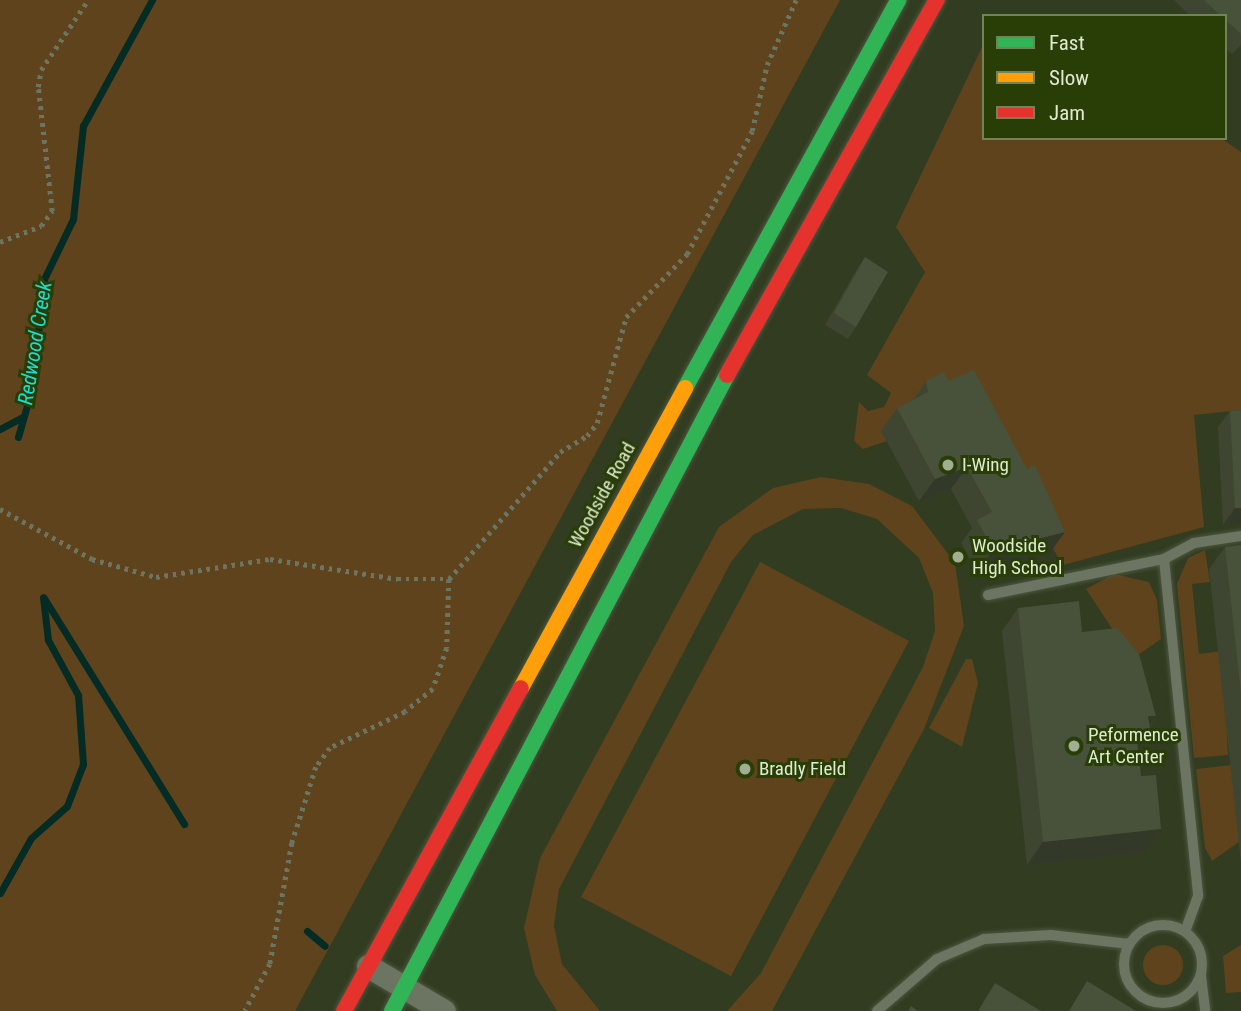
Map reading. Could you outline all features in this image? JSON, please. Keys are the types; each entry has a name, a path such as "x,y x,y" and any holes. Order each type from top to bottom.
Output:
{"main road":[{"name":"Woodside Road","path":"344,1011 898,0"},
{"path":"392,1011 767,298 937,0"}],"street":[{"path":"368,966 444,1011"}],"lane":[{"path":"988,595 1164,559 1194,543 1241,536"},
{"path":"1164,559 1198,896 1185,931"},
{"path":"1201,976 1173,1002 1147,1000 1128,982 1129,944 1148,927 1185,931 1200,951 1205,1011"},
{"path":"877,1011 937,959 984,939 1051,935 1129,944"}],"path":[{"path":"0,242 41,226 52,211 38,87 41,70 88,0"},
{"path":"245,1011 270,964 292,843 316,766 330,748 405,712 433,688 447,648 449,579 560,452 587,436 597,423 626,317 687,254 752,131 767,65 796,0"},
{"path":"0,509 92,559 156,578 270,559 397,579 449,579"}],"shaded area":[{"path":"0,0 840,0 295,1011 0,1011"},
{"path":"982,47 982,140 1224,140 1241,152 1241,410 1194,415 1204,527 1063,565 1034,518 887,441 863,449 854,441 859,402 868,411 884,407 891,393 867,375 925,272 896,227"},
{"path":"821,477 869,484 912,506 955,563 964,626 924,729 772,1011 727,1011 761,973 923,667 935,631 933,593 919,558 877,519 841,508 803,509 753,535 731,562 559,889 554,926 562,964 600,1011 557,1011 535,975 524,928 540,858 719,527 773,488"},
{"path":"1205,550 1210,582 1192,584 1199,654 1223,651 1228,755 1194,758 1177,584 1188,558"},
{"name":"Bradly Field","path":"760,562 909,641 731,976 581,897"},
{"path":"1114,574 1149,582 1157,600 1161,639 1132,659 1086,589"},
{"path":"966,659 972,659 978,683 962,747 929,728"},
{"path":"1232,765 1239,842 1212,861 1205,848 1196,769"},
{"path":"1163,945 1171,946 1177,951 1182,957 1182,973 1177,979 1171,984 1163,985 1155,984 1149,979 1144,973 1143,965 1144,957 1149,951 1155,946"},
{"path":"1241,945 1241,992 1226,993 1223,956"}],"building":[{"path":"1204,0 1241,0 1241,34 1227,21 1227,14 1219,14"},
{"path":"865,257 888,272 856,327 834,313"},
{"path":"974,370 1027,469 1035,465 1065,532 993,550 977,520 992,512 967,467 935,479 897,408 928,392 926,381 944,372 948,381"},
{"path":"1241,410 1241,508 1235,508 1230,411"},
{"path":"1241,545 1241,693 1225,547"},
{"name":"Peformence Art Center","path":"1079,601 1082,632 1117,628 1139,654 1156,716 1148,716 1150,729 1136,731 1141,776 1156,775 1161,829 1043,842 1018,608"},
{"path":"1087,981 1136,1011 1069,1011"},
{"path":"995,983 1041,1011 978,1011"}],"waterway":[{"name":"Redwood Creek","path":"18,437 32,388 44,279 73,219 83,126 152,0"},
{"name":"Redwood Creek","path":"0,429 23,417"},
{"name":"Redwood Creek","path":"0,893 31,838 67,806 83,764 78,695 48,640 43,597"},
{"path":"44,598 184,824"},
{"path":"307,931 325,946"}],"traffic: fast":[{"path":"685,388 898,0"},
{"path":"392,1011 727,375"}],"traffic: slow":[{"path":"521,688 685,388"}],"traffic: jam":[{"path":"727,375 937,0"},
{"path":"344,1011 521,688"}],"place":[{"name":"I-Wing","path":"948,465"},
{"name":"Woodside High School","path":"958,557"},
{"name":"Peformence Art Center","path":"1074,746"},
{"name":"Bradly Field","path":"745,769"}]}
